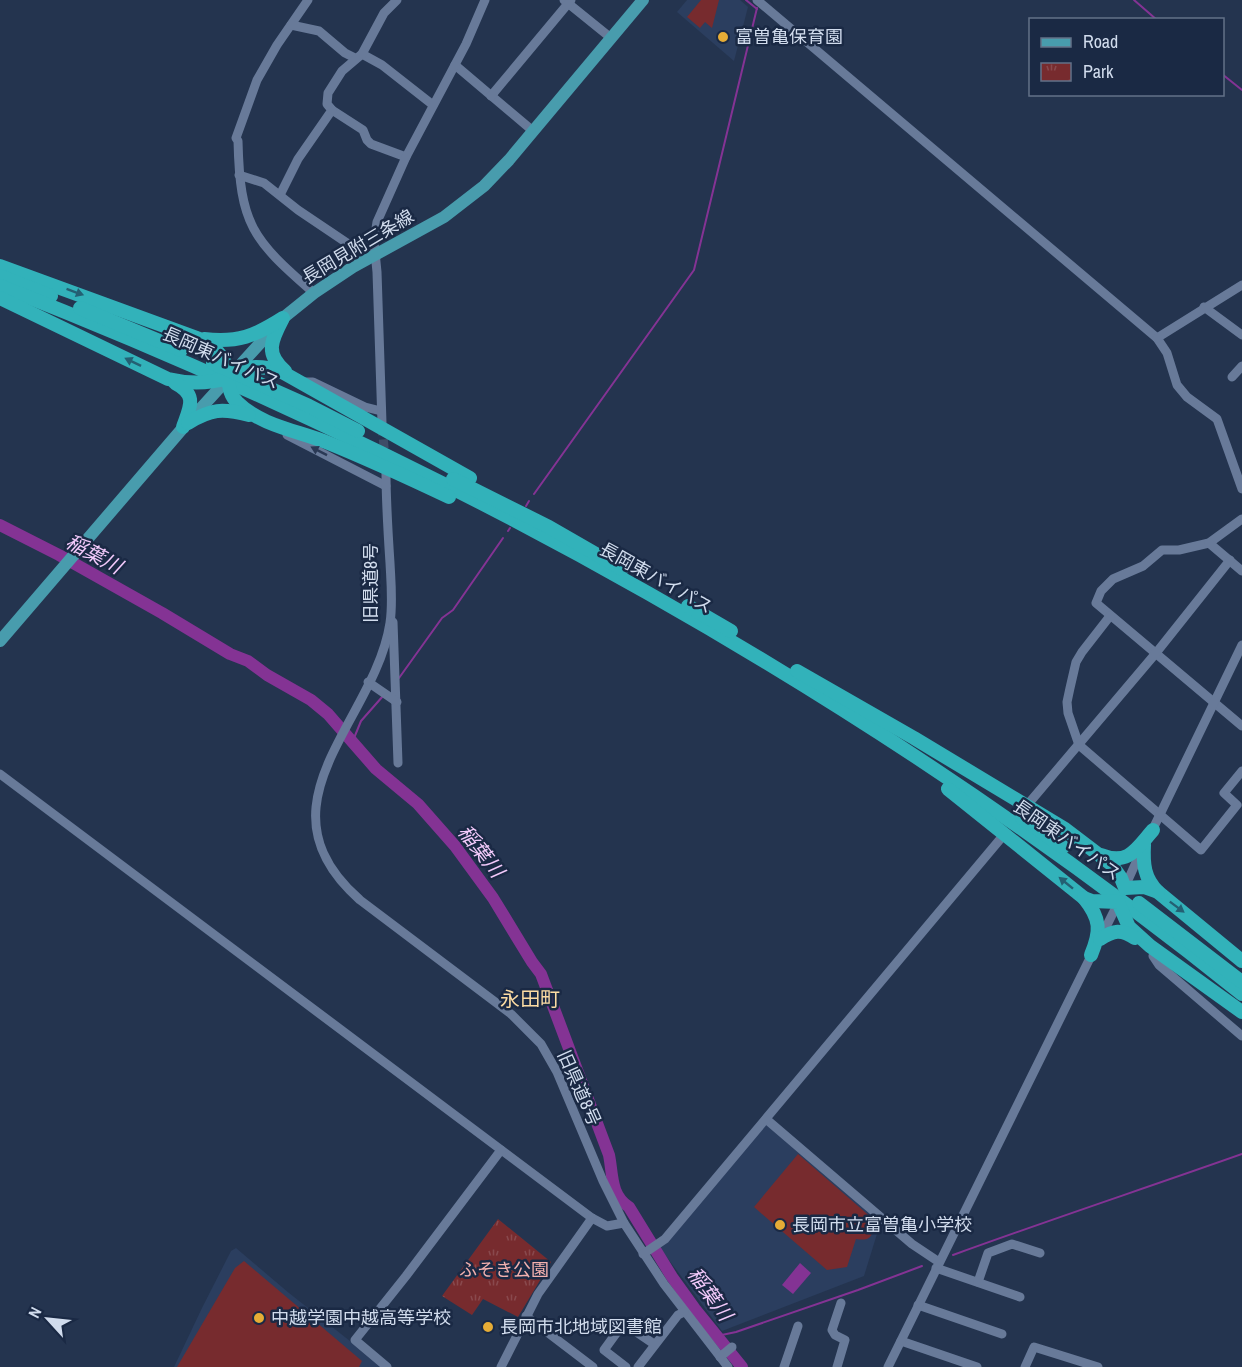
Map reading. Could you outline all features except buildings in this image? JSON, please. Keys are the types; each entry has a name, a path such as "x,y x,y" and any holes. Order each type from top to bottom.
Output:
{"highway":[{"path":"0,266 197,338 213,346 225,360 230,390 235,400 244,408 270,422"},
{"name":"長岡東バイパス","path":"0,276 260,389 341,421 528,516 705,615 797,671 961,777 1242,982"},
{"name":"長岡東バイパス","path":"0,286 192,359"},
{"path":"0,298 187,390 190,396 185,426"},
{"path":"197,338 240,340 283,318"},
{"path":"283,318 274,338 272,353 277,363 297,379 495,493 528,516"},
{"path":"168,379 200,384 229,376 242,368 264,368 297,379"},
{"name":"長岡東バイパス","path":"260,389 625,580 772,666 1082,867"},
{"path":"185,426 201,415 220,410 237,412 325,442 488,514 513,520"},
{"path":"772,666 956,795 1084,898 1094,911 1098,924 1097,940 1091,955"},
{"path":"797,671 1065,829 1101,855 1117,872 1125,888 1144,887 1158,892"},
{"path":"1101,855 1108,858 1126,857 1136,851 1153,830"},
{"path":"1144,845 1143,862 1147,878 1158,892 1242,961"},
{"path":"1084,898 1092,901 1118,902 1129,927 1153,948 1242,1012"},
{"name":"長岡東バイパス","path":"1158,922 1242,994"},
{"path":"1100,939 1111,932 1121,930 1153,948"}],"main road":[{"name":"長岡見附三条線","path":"0,641 94,529 283,318 314,293 353,267 432,225 467,200 510,159 643,0"}],"street":[{"path":"308,0 277,45 251,93 236,138 246,215 263,245 314,293"},
{"path":"397,0 384,13 359,56 342,71 328,93 327,104 332,110 363,130 371,144 406,157"},
{"path":"382,423 374,242 377,222 406,157 418,138 486,0"},
{"path":"758,0 1157,338 1167,353 1177,385 1187,396 1217,419 1242,489"},
{"path":"491,96 568,1 611,39"},
{"path":"291,25 320,31 345,53 382,65 433,105"},
{"path":"454,65 534,131"},
{"path":"280,195 298,159 332,110"},
{"path":"239,175 264,183 351,247 353,267"},
{"path":"1157,338 1242,285"},
{"path":"1204,307 1242,335"},
{"path":"1232,377 1242,366"},
{"path":"297,379 313,382 365,407 381,411"},
{"path":"270,422 279,431 386,486"},
{"name":"旧県道8号","path":"386,472 392,595 390,623 386,639 368,682 324,772 316,802 317,829 327,861 338,880 360,900 511,1014 541,1044 557,1072 598,1171 624,1223 684,1312 728,1367"},
{"path":"1242,519 1209,543 1179,550 1162,550 1143,566 1113,579 1101,591 1096,603 1242,726"},
{"path":"1209,543 1242,571"},
{"path":"1029,803 1156,653 1230,560"},
{"path":"392,595 398,763"},
{"path":"1110,616 1076,662 1067,702 1078,745 1201,850 1237,805 1224,793 1242,771"},
{"path":"888,1367 1100,939 1242,645"},
{"path":"368,682 397,702"},
{"path":"0,774 592,1218 607,1226 624,1223"},
{"path":"643,1254 665,1239 1002,837"},
{"path":"1153,948 1152,956 1159,965 1242,1036"},
{"path":"766,1119 938,1265 1020,1297"},
{"path":"387,1367 355,1340 501,1150"},
{"path":"501,1367 526,1316 551,1275 592,1218"},
{"path":"978,1282 988,1252 1012,1244 1041,1253"},
{"path":"837,1367 846,1340 835,1335 832,1330 842,1303"},
{"path":"918,1305 1002,1334"},
{"path":"638,1367 678,1315 684,1312"},
{"path":"526,1316 593,1367"},
{"path":"784,1367 798,1326"},
{"path":"626,1367 604,1350 620,1328 629,1327 654,1344"},
{"path":"901,1341 977,1367"},
{"path":"721,1356 732,1347"},
{"path":"1025,1367 1034,1347 1098,1367"}],"shaded area":[{"name":"富曽亀保育園","path":"687,0 740,0 748,7 734,61 677,12"},
{"name":"長岡市立富曽亀小学校","path":"767,1125 881,1221 864,1276 722,1331 660,1248"},
{"name":"中越学園中越高等学校","path":"236,1248 383,1367 174,1367 231,1251"},
{"path":"800,1263 811,1273 793,1294 782,1285"}],"green space":[{"path":"701,0 719,0 712,28 705,22 700,28 687,17"},
{"path":"798,1154 873,1219 871,1236 861,1240 856,1239 847,1267 827,1270 754,1207"},
{"name":"ふそき公園","path":"498,1219 551,1262 518,1317 483,1299 472,1315 442,1296"},
{"name":"中越学園中越高等学校","path":"244,1261 362,1361 359,1367 177,1367 235,1268"}],"waterway":[{"path":"746,0 757,9"},
{"path":"1134,0 1155,18"},
{"path":"534,494 694,270 757,8"},
{"path":"1224,76 1242,90"},
{"path":"526,506 529,501"},
{"name":"稲葉川","path":"0,525 59,555 230,654 248,661 267,675 311,700 328,714 376,769 418,804 455,846 493,898 541,974 609,1155 613,1184 618,1196 629,1207 672,1277 695,1309 742,1367"},
{"path":"399,678 442,618 453,610 503,538"},
{"path":"352,743 361,721 383,696"},
{"path":"953,1255 1242,1154"},
{"path":"717,1336 736,1332 922,1266"}],"tunnel":[{"path":"382,426 385,457"}],"place":[{"name":"富曽亀保育園","path":"723,37"},
{"name":"長岡市立富曽亀小学校","path":"780,1225"},
{"name":"中越学園中越高等学校","path":"259,1318"},
{"name":"長岡市北地域図書館","path":"488,1327"}],"district":[{"name":"永田町","path":"530,999"}]}
